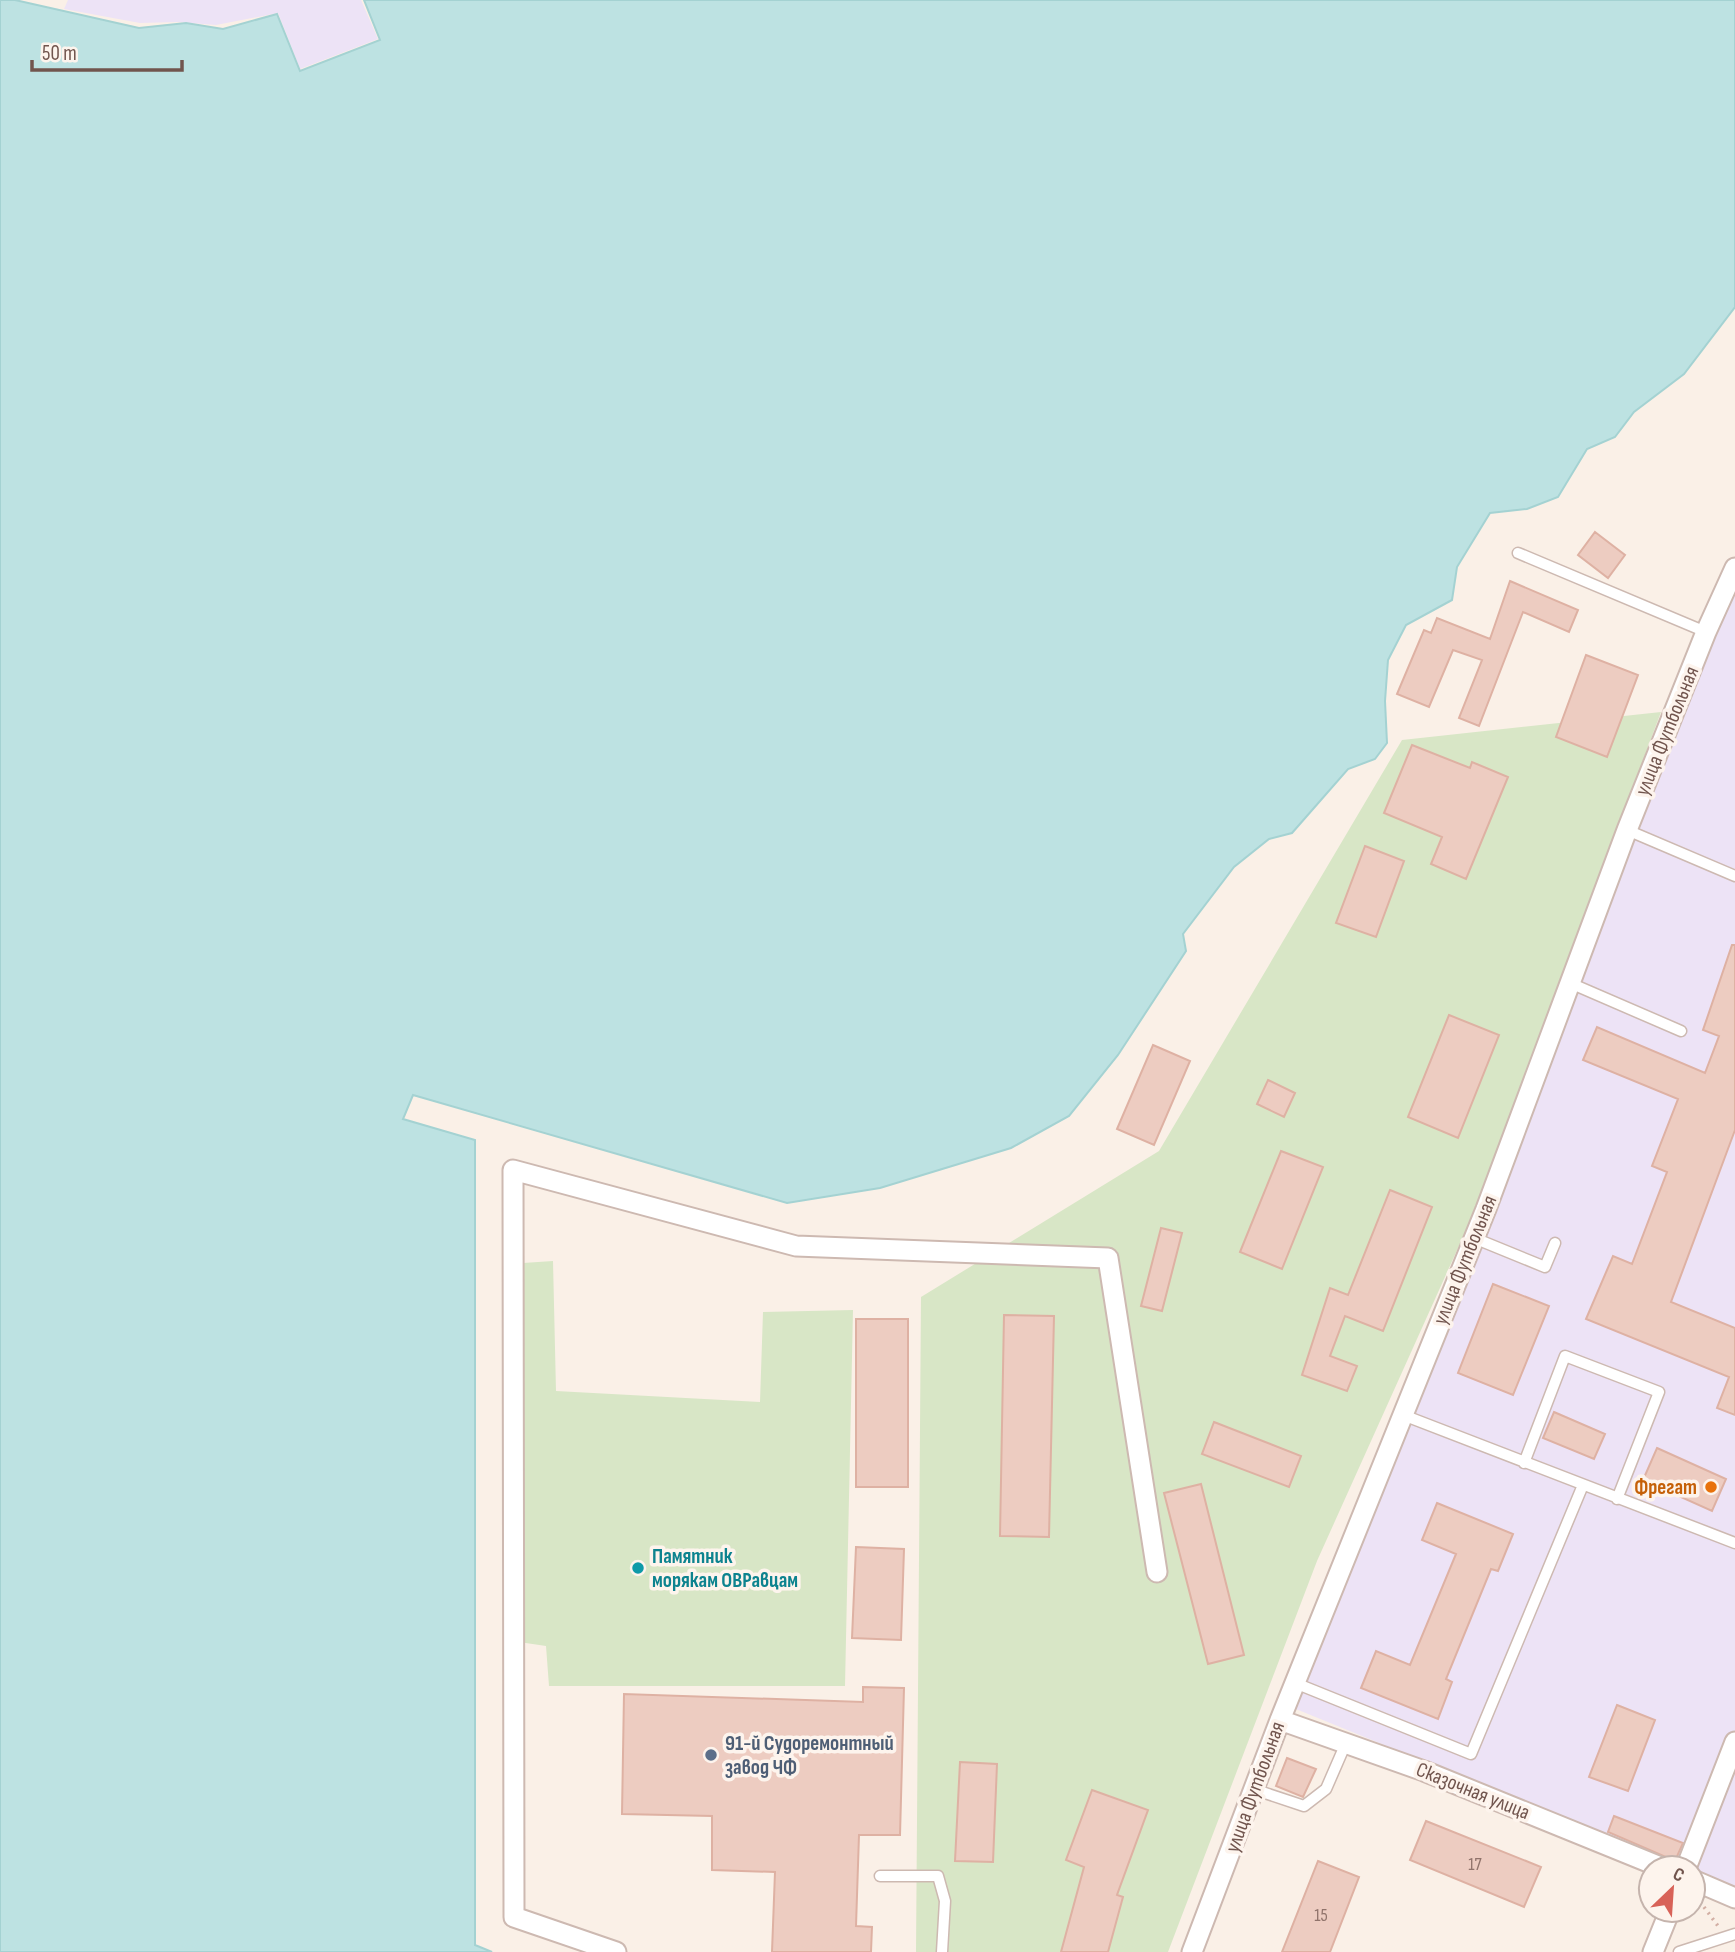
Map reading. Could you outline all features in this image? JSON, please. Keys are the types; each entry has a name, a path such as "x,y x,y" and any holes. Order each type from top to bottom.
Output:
{"street":[{"name":"улица Футбольная","path":"1192,1952 1256,1790 1280,1720 1474,1238 1627,830 1706,632 1735,568"},
{"path":"616,1952 514,1917 513,1170 796,1247 1108,1258 1157,1572"},
{"name":"Сказочная улица","path":"1280,1720 1424,1770 1637,1857"},
{"path":"1691,1854 1735,1742"},
{"path":"1707,1886 1735,1898"},
{"path":"1653,1952 1664,1924"}],"lane":[{"path":"1518,552 1706,632"},
{"path":"1627,830 1735,876"},
{"path":"1570,984 1681,1031"},
{"path":"1474,1238 1545,1267 1555,1243"},
{"path":"1524,1463 1565,1356 1636,1383 1659,1392 1617,1499"},
{"path":"1403,1415 1735,1543"},
{"path":"1295,1683 1471,1754 1583,1485"},
{"path":"1256,1790 1304,1806 1326,1789 1346,1743"},
{"path":"880,1876 938,1877 945,1900 942,1952"},
{"path":"1679,1952 1729,1935"}],"path":[{"path":"1707,1909 1729,1935"}],"shaded area":[{"path":"68,0 361,0 378,39 300,69 278,13 216,25 140,23 64,9"},
{"path":"1735,582 1735,1888 1707,1877 1707,1854 1652,1854 1286,1705"}],"green space":[{"path":"1661,712 1476,1208 1317,1561 1168,1952 916,1952 921,1297 1159,1151 1402,740"},
{"path":"553,1261 556,1391 760,1402 763,1312 853,1310 845,1686 549,1686 546,1646 519,1642 523,1263"}],"water":[{"path":"0,0 15,0 139,28 186,23 223,29 277,14 300,71 380,40 364,0 1735,0 1735,307 1684,374 1634,412 1615,437 1587,449 1558,497 1527,509 1490,513 1457,567 1452,600 1406,625 1388,660 1385,701 1387,743 1375,759 1348,769 1292,833 1269,839 1234,867 1183,934 1186,951 1118,1055 1069,1116 1011,1148 880,1188 787,1203 413,1095 403,1119 475,1140 475,1945 492,1952 0,1952"}],"building":[{"path":"1595,532 1625,555 1608,578 1578,555"},
{"path":"1510,581 1578,610 1569,632 1523,612 1479,726 1459,718 1482,660 1453,650 1429,707 1397,694 1424,630 1431,633 1437,618 1490,639"},
{"path":"1586,655 1638,675 1607,757 1556,737"},
{"path":"1412,745 1470,768 1472,762 1508,777 1466,879 1431,864 1442,837 1384,813"},
{"path":"1365,846 1404,861 1376,937 1336,923"},
{"path":"1732,945 1735,945 1735,1130 1671,1302 1735,1328 1735,1415 1717,1408 1729,1377 1586,1319 1613,1256 1632,1264 1667,1172 1652,1166 1678,1099 1583,1060 1597,1027 1705,1073 1719,1036 1703,1030"},
{"path":"1449,1015 1499,1035 1458,1138 1408,1117"},
{"path":"1153,1045 1190,1061 1154,1145 1117,1129"},
{"path":"1268,1080 1295,1093 1284,1117 1257,1104"},
{"path":"1281,1151 1323,1167 1282,1269 1240,1252"},
{"path":"1390,1190 1432,1207 1383,1331 1345,1316 1330,1356 1357,1366 1347,1391 1302,1375 1330,1288 1348,1295"},
{"path":"1161,1228 1182,1233 1162,1311 1141,1306"},
{"path":"1493,1284 1549,1306 1513,1395 1458,1373"},
{"path":"1004,1315 1054,1316 1049,1537 1000,1536"},
{"path":"856,1319 908,1319 908,1487 856,1487"},
{"path":"1554,1412 1605,1434 1594,1459 1543,1438"},
{"path":"1214,1422 1301,1456 1289,1487 1202,1454"},
{"path":"1657,1448 1726,1479 1712,1511 1643,1480"},
{"path":"1201,1484 1244,1655 1208,1664 1164,1493"},
{"path":"1437,1503 1513,1534 1498,1571 1491,1569 1446,1679 1452,1682 1438,1719 1361,1688 1376,1651 1410,1665 1456,1554 1422,1540"},
{"path":"856,1547 904,1549 901,1640 852,1638"},
{"path":"863,1687 904,1688 900,1835 859,1835 856,1926 872,1927 871,1952 772,1952 775,1872 712,1870 712,1816 622,1814 624,1694 863,1702"},
{"path":"1617,1705 1655,1720 1628,1791 1589,1777"},
{"path":"1287,1758 1316,1769 1303,1797 1276,1786"},
{"path":"960,1762 997,1764 993,1862 955,1861"},
{"path":"1092,1790 1148,1810 1117,1895 1123,1897 1108,1952 1061,1952 1084,1867 1066,1860"},
{"path":"1614,1816 1683,1843 1678,1854 1659,1854 1608,1832"},
{"path":"1426,1821 1541,1867 1524,1907 1410,1860"},
{"path":"1318,1861 1359,1877 1330,1952 1282,1952"}],"place":[{"name":"Фрегат","path":"1711,1487"},
{"name":"Памятник морякам ОВРавцам","path":"638,1568"},
{"name":"91-й Судоремонтный завод ЧФ","path":"711,1755"}]}
